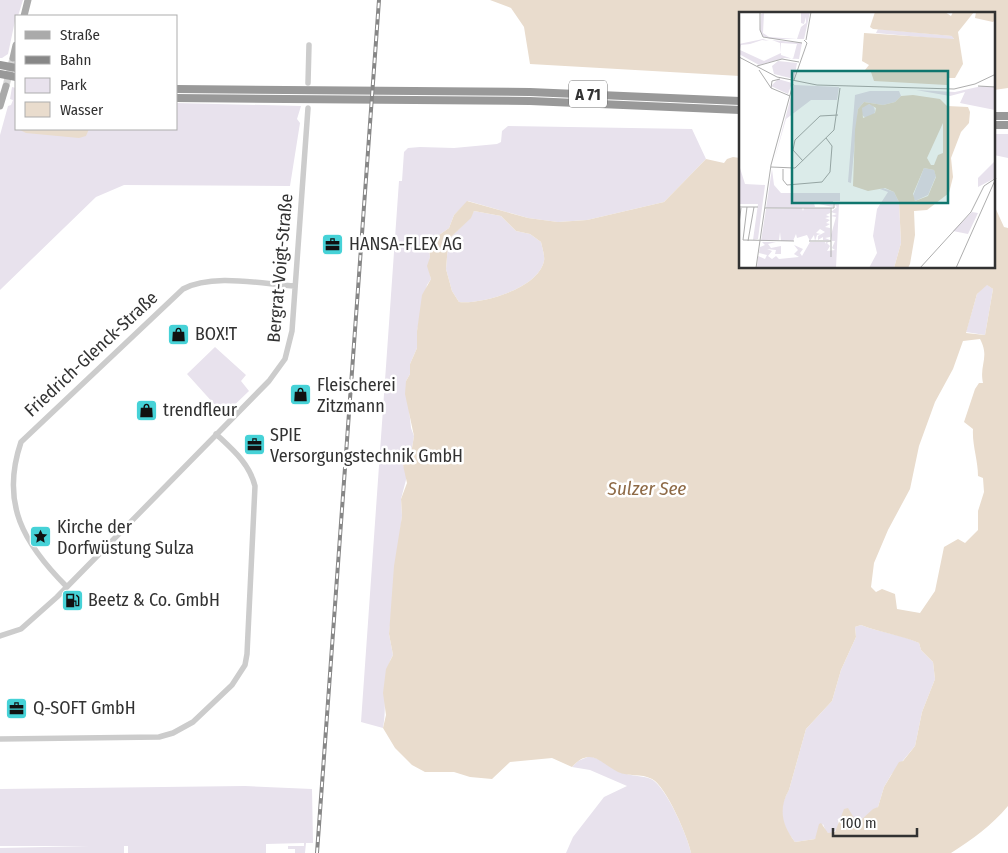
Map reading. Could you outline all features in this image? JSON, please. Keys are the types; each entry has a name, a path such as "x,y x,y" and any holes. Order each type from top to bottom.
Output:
{"highway":[{"path":"0,65 15,68"},
{"path":"0,74 15,78"},
{"name":"A 71","path":"178,88 530,92 739,101"},
{"name":"A 71","path":"178,98 530,101 739,110"}],"main road":[{"path":"24,15 28,0"},
{"path":"13,58 15,49"},
{"path":"0,106 6,86"}],"street":[{"path":"308,83 309,44"},
{"name":"Bergrat-Voigt-Straße","path":"0,636 21,630 67,587 269,381 285,359 290,345 308,108"},
{"name":"Friedrich-Glenck-Straße","path":"9,460 20,442 183,289 192,284 213,281 295,286"},
{"path":"0,739 166,736 193,722 240,677 246,665 248,647 256,486 252,473 244,460 216,434"},
{"path":"19,538 67,587"}],"green space":[{"path":"0,0 23,0 18,15 15,15 8,54 0,58"},
{"path":"12,87 15,88 15,130 178,130 178,103 301,106 297,119 300,123 290,186 124,185 96,197 0,290 0,135 8,106 11,105 13,100 10,99"},
{"path":"508,126 692,129 706,159 664,202 587,220 558,222 528,218 468,201 454,215 449,228 432,240 429,245 430,257 428,266 431,279 427,285 417,331 417,348 410,364 410,374 406,381 411,428 414,436 411,454 403,465 407,476 401,499 402,516 389,634 393,655 385,682 383,728 361,722 399,181 402,181 404,152 408,148 454,148 497,144 501,142 502,131"},
{"path":"996,134 1008,134 1008,158 996,155"},
{"path":"474,211 501,216 516,231 530,234 541,242 544,261 540,271 521,287 494,297 459,302 452,291 446,269 448,245 451,237 470,218"},
{"path":"986,284 993,289 985,335 966,332 977,294"},
{"path":"215,347 246,375 241,381 249,391 224,415 187,374"},
{"path":"861,625 919,643 921,650 933,662 935,679 922,712 915,746 891,775 884,787 878,807 861,820 838,819 839,827 831,834 826,832 823,824 815,839 795,842 786,829 782,817 785,797 789,790 806,729 832,701 841,670 856,637 855,627"},
{"path":"590,756 628,774 651,779 657,784 676,813 691,853 566,853 573,837 604,797 627,786 590,770 572,767 578,761"},
{"path":"245,786 312,789 313,843 306,843 305,853 295,853 295,849 288,849 288,846 304,846 304,843 266,844 266,853 128,853 128,846 124,846 124,853 0,853 0,848 90,846 0,846 0,789"}],"water":[{"path":"490,0 1008,0 1008,88 996,90 996,12 739,12 739,76 530,64 524,27 511,8"},
{"path":"20,130 89,130 86,136 79,138 26,133"},
{"name":"Sulzer See","path":"739,158 739,269 996,269 996,209 1004,227 1008,228 1008,806 981,832 951,853 691,853 686,836 670,801 658,784 648,777 618,772 601,761 590,757 579,761 572,767 552,758 510,762 492,779 470,777 454,772 425,772 412,765 395,748 383,728 386,715 383,693 386,669 393,655 389,634 394,566 402,516 401,499 407,483 403,465 411,454 414,436 405,394 406,381 410,374 410,364 417,348 417,331 422,295 431,279 427,266 430,257 429,245 432,240 449,228 454,215 467,201 528,218 558,222 587,220 664,202 706,159 724,163 727,159","holes":["474,211 501,216 516,231 530,234 541,242 544,261 540,271 521,287 494,297 459,302 452,291 446,269 448,245 451,237 471,218","987,285 993,289 985,335 966,333 977,294","980,339 984,351 983,383 979,383 975,389 964,422 973,429 978,476 983,478 984,492 978,511 978,530 965,543 958,539 944,547 935,591 920,613 897,609 895,594 882,589 876,592 871,587 874,563 888,530 910,489 919,446 935,402 953,369 963,341","861,625 919,643 921,650 933,662 935,679 922,712 915,746 903,761 899,762 884,787 878,807 861,820 854,818 848,808 844,809 835,832 828,833 821,823 819,824 815,839 795,842 784,823 783,804 789,790 806,729 832,701 841,670 856,637 855,627"]}],"tunnel":[{"path":"6,86 13,58"}],"railway":[{"path":"317,853 379,0"}],"place":[{"name":"HANSA-FLEX AG","path":"333,244"},
{"name":"BOX!T","path":"179,334"},
{"name":"Fleischerei Zitzmann","path":"301,395"},
{"name":"trendfleur","path":"147,410"},
{"name":"SPIE Versorgungstechnik GmbH","path":"254,445"},
{"name":"Kirche der Dorfwüstung Sulza","path":"41,537"},
{"name":"Beetz & Co. GmbH","path":"72,600"},
{"name":"Q-SOFT GmbH","path":"17,708"}]}
